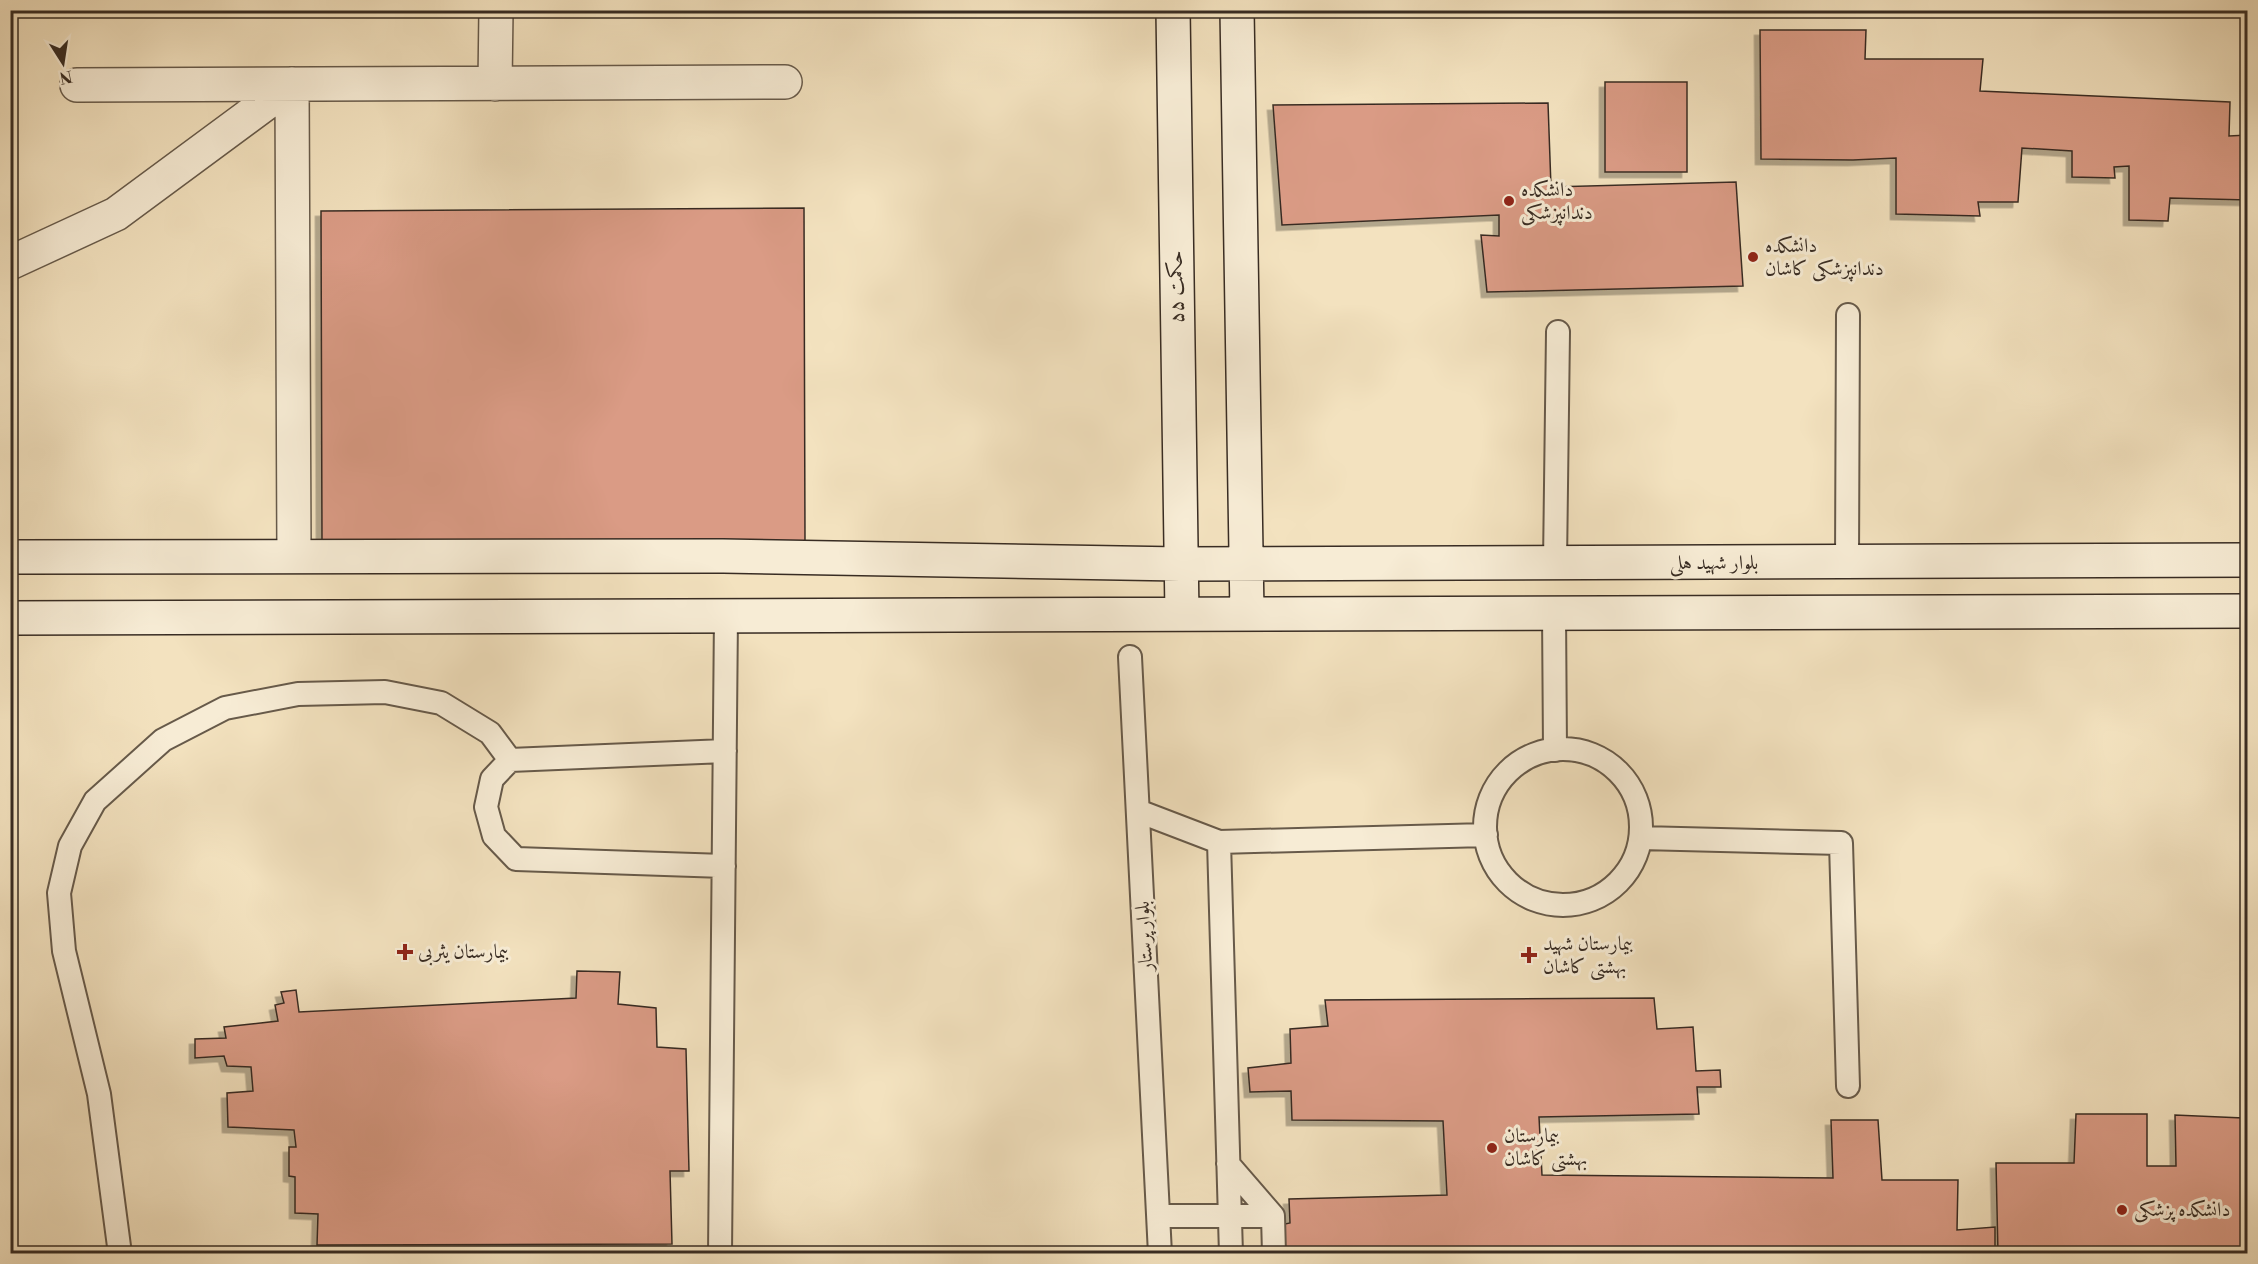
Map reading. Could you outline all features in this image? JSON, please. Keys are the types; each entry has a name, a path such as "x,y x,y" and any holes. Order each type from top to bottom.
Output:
{"street":[{"path":"495,84 496,10"},
{"name":"حکمت ۵۵","path":"1173,10 1182,614"},
{"path":"1237,10 1247,613"},
{"path":"77,85 785,82"},
{"path":"10,263 116,214 292,84"},
{"path":"292,84 294,556"},
{"name":"بلوار شهید هلی","path":"10,556 723,556 1180,564 2247,560"},
{"path":"10,618 2247,611"}],"lane":[{"path":"1847,563 1848,315"},
{"path":"1556,563 1558,332"},
{"path":"1554,612 1555,750"},
{"path":"720,1254 726,615"},
{"name":"بلوار پرستار","path":"1130,657 1160,1254"},
{"path":"120,1254 99,1094 64,951 59,893 70,846 95,801 163,740 225,708 298,694 385,692 441,703 490,733 510,760"},
{"path":"1569,749 1594,755 1616,769 1632,789 1638,805 1641,838 1633,863 1618,884 1597,898 1572,905 1545,904 1521,894 1502,877 1489,854 1486,835 1488,802 1501,780 1520,762 1555,750 1569,749"},
{"path":"724,866 516,859 494,836 486,807 492,780 510,760 725,751"},
{"path":"1138,811 1220,842 1486,835"},
{"path":"1641,838 1841,843 1848,1086"},
{"path":"1220,842 1231,1254"},
{"path":"1228,1164 1273,1216 1274,1254"},
{"path":"1159,1216 1273,1216"}],"building":[{"path":"1760,30 1866,30 1865,59 1983,59 1980,91 2230,102 2229,136 2248,135 2248,200 2170,198 2168,221 2129,220 2129,166 2114,167 2115,178 2072,177 2072,151 2022,148 2018,202 1978,202 1980,216 1896,214 1896,158 1761,159"},
{"path":"1605,82 1687,82 1687,172 1605,172"},
{"name":"دانشکده دندانپزشکی","path":"1548,103 1551,187 1736,182 1743,286 1487,292 1481,235 1499,236 1499,215 1282,225 1273,105"},
{"path":"804,208 805,541 322,543 321,211"},
{"path":"577,971 620,972 618,1004 656,1008 657,1047 686,1049 689,1171 670,1171 672,1244 317,1245 318,1214 295,1213 295,1177 289,1176 289,1147 296,1147 294,1130 228,1127 227,1093 253,1091 251,1067 227,1066 224,1056 195,1058 195,1039 226,1038 224,1027 278,1021 275,1005 284,1003 281,992 296,990 299,1012 576,998"},
{"name":"بیمارستان بهشتی کاشان","path":"1654,998 1657,1029 1693,1027 1696,1071 1720,1070 1721,1087 1697,1087 1699,1114 1539,1117 1542,1175 1833,1178 1831,1120 1878,1120 1882,1180 1958,1180 1957,1230 1995,1227 1995,1254 1290,1254 1290,1250 1281,1250 1280,1225 1290,1223 1289,1199 1447,1195 1443,1121 1292,1120 1291,1091 1250,1092 1248,1068 1291,1063 1290,1029 1328,1026 1325,1000"},
{"name":"دانشکده پزشکی","path":"2076,1114 2147,1114 2147,1166 2176,1166 2175,1115 2243,1118 2245,1164 2248,1164 2248,1254 1998,1254 1996,1163 2074,1163"}],"place":[{"name":"دانشکده دندانپزشکی","path":"1509,201"},
{"name":"دانشکده دندانپزشکی کاشان","path":"1753,257"},
{"name":"بیمارستان یثربی","path":"405,952"},
{"name":"بیمارستان شهید بهشتی کاشان","path":"1529,955"},
{"name":"بیمارستان بهشتی کاشان","path":"1492,1148"},
{"name":"دانشکده پزشکی","path":"2122,1210"}]}
